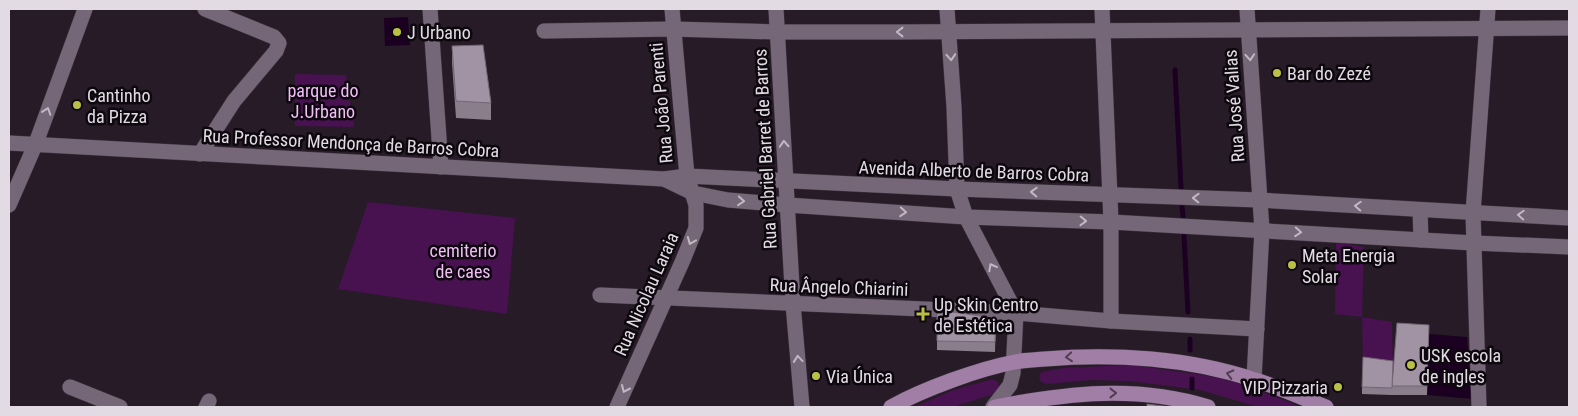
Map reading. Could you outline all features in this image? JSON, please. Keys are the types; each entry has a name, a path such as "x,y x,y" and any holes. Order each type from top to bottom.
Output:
{"main road":[{"path":"890,407 964,377 1015,362 1078,356 1143,359 1194,365 1254,379 1326,407"},
{"path":"994,407 1038,403 1085,393 1140,393 1199,406"}],"street":[{"path":"9,205 36,143 85,9"},
{"path":"200,154 234,101 276,51 279,43 274,37 205,9"},
{"path":"430,9 441,167"},
{"name":"Rua João Parenti","path":"672,9 687,176 693,193"},
{"name":"Rua Gabriel Barret de Barros","path":"776,9 793,304 802,407"},
{"path":"947,9 958,189 966,216 1016,312 1015,362 1010,385 994,407"},
{"path":"1102,9 1111,222 1111,321"},
{"name":"Rua José Valias","path":"1247,9 1259,200"},
{"path":"1479,407 1474,213 1488,9"},
{"path":"544,31 673,29 777,32 949,32 1569,28"},
{"name":"Rua Professor Mendonça de Barros Cobra","path":"9,143 664,179 687,176"},
{"name":"Avenida Alberto de Barros Cobra","path":"687,176 786,182 1259,200 1569,218"},
{"name":"Rua Professor Mendonça de Barros Cobra","path":"664,179 693,193"},
{"path":"693,193 728,200 787,205 1569,247"},
{"name":"Rua Nicolau Laraia","path":"617,407 696,228 697,215 693,193"},
{"path":"1254,379 1262,230 1259,200"},
{"path":"1420,210 1421,240"},
{"name":"Rua Ângelo Chiarini","path":"600,295 1016,312 1111,321 1257,330"},
{"path":"70,387 120,407"}],"green space":[{"name":"parque do J.Urbano","path":"295,74 346,75 354,127 295,126"},
{"name":"cemiterio de caes","path":"368,202 515,218 507,314 338,289"},
{"path":"1336,242 1364,247 1362,317 1335,314"},
{"path":"1362,317 1392,322 1393,367 1363,364"},
{"path":"1132,365 1223,378 1301,407 1258,407 1200,390 1129,381 1091,380 1047,384 1041,382 1039,376 1042,372 1063,368"},
{"path":"993,379 998,382 1000,389 994,394 953,407 914,407 953,390"}],"shaded area":[{"name":"J Urbano","path":"408,17 410,45 385,46 384,18"},
{"path":"1429,334 1467,337 1472,399 1427,395"}],"building":[{"path":"483,45 491,103 456,101 452,46"},
{"path":"937,310 996,318 995,342 937,341"},
{"name":"USK escola de ingles","path":"1397,323 1429,325 1427,386 1392,386"},
{"path":"1363,357 1393,361 1392,388 1362,387"},
{"path":"1147,404 1170,407 1147,407"}],"waterway":[{"path":"1175,70 1181,188"},
{"path":"1182,207 1183,216"},
{"path":"1184,236 1188,312"},
{"path":"1190,339 1190,350"},
{"path":"1192,379 1192,388"}],"place":[{"name":"J Urbano","path":"397,32"},
{"name":"Bar do Zezé","path":"1277,73"},
{"name":"Cantinho da Pizza","path":"77,105"},
{"name":"Meta Energia Solar","path":"1292,265"},
{"name":"Up Skin Centro de Estética","path":"923,314"},
{"name":"USK escola de ingles","path":"1411,365"},
{"name":"Via Única","path":"816,376"},
{"name":"VIP Pizzaria","path":"1338,387"}]}
